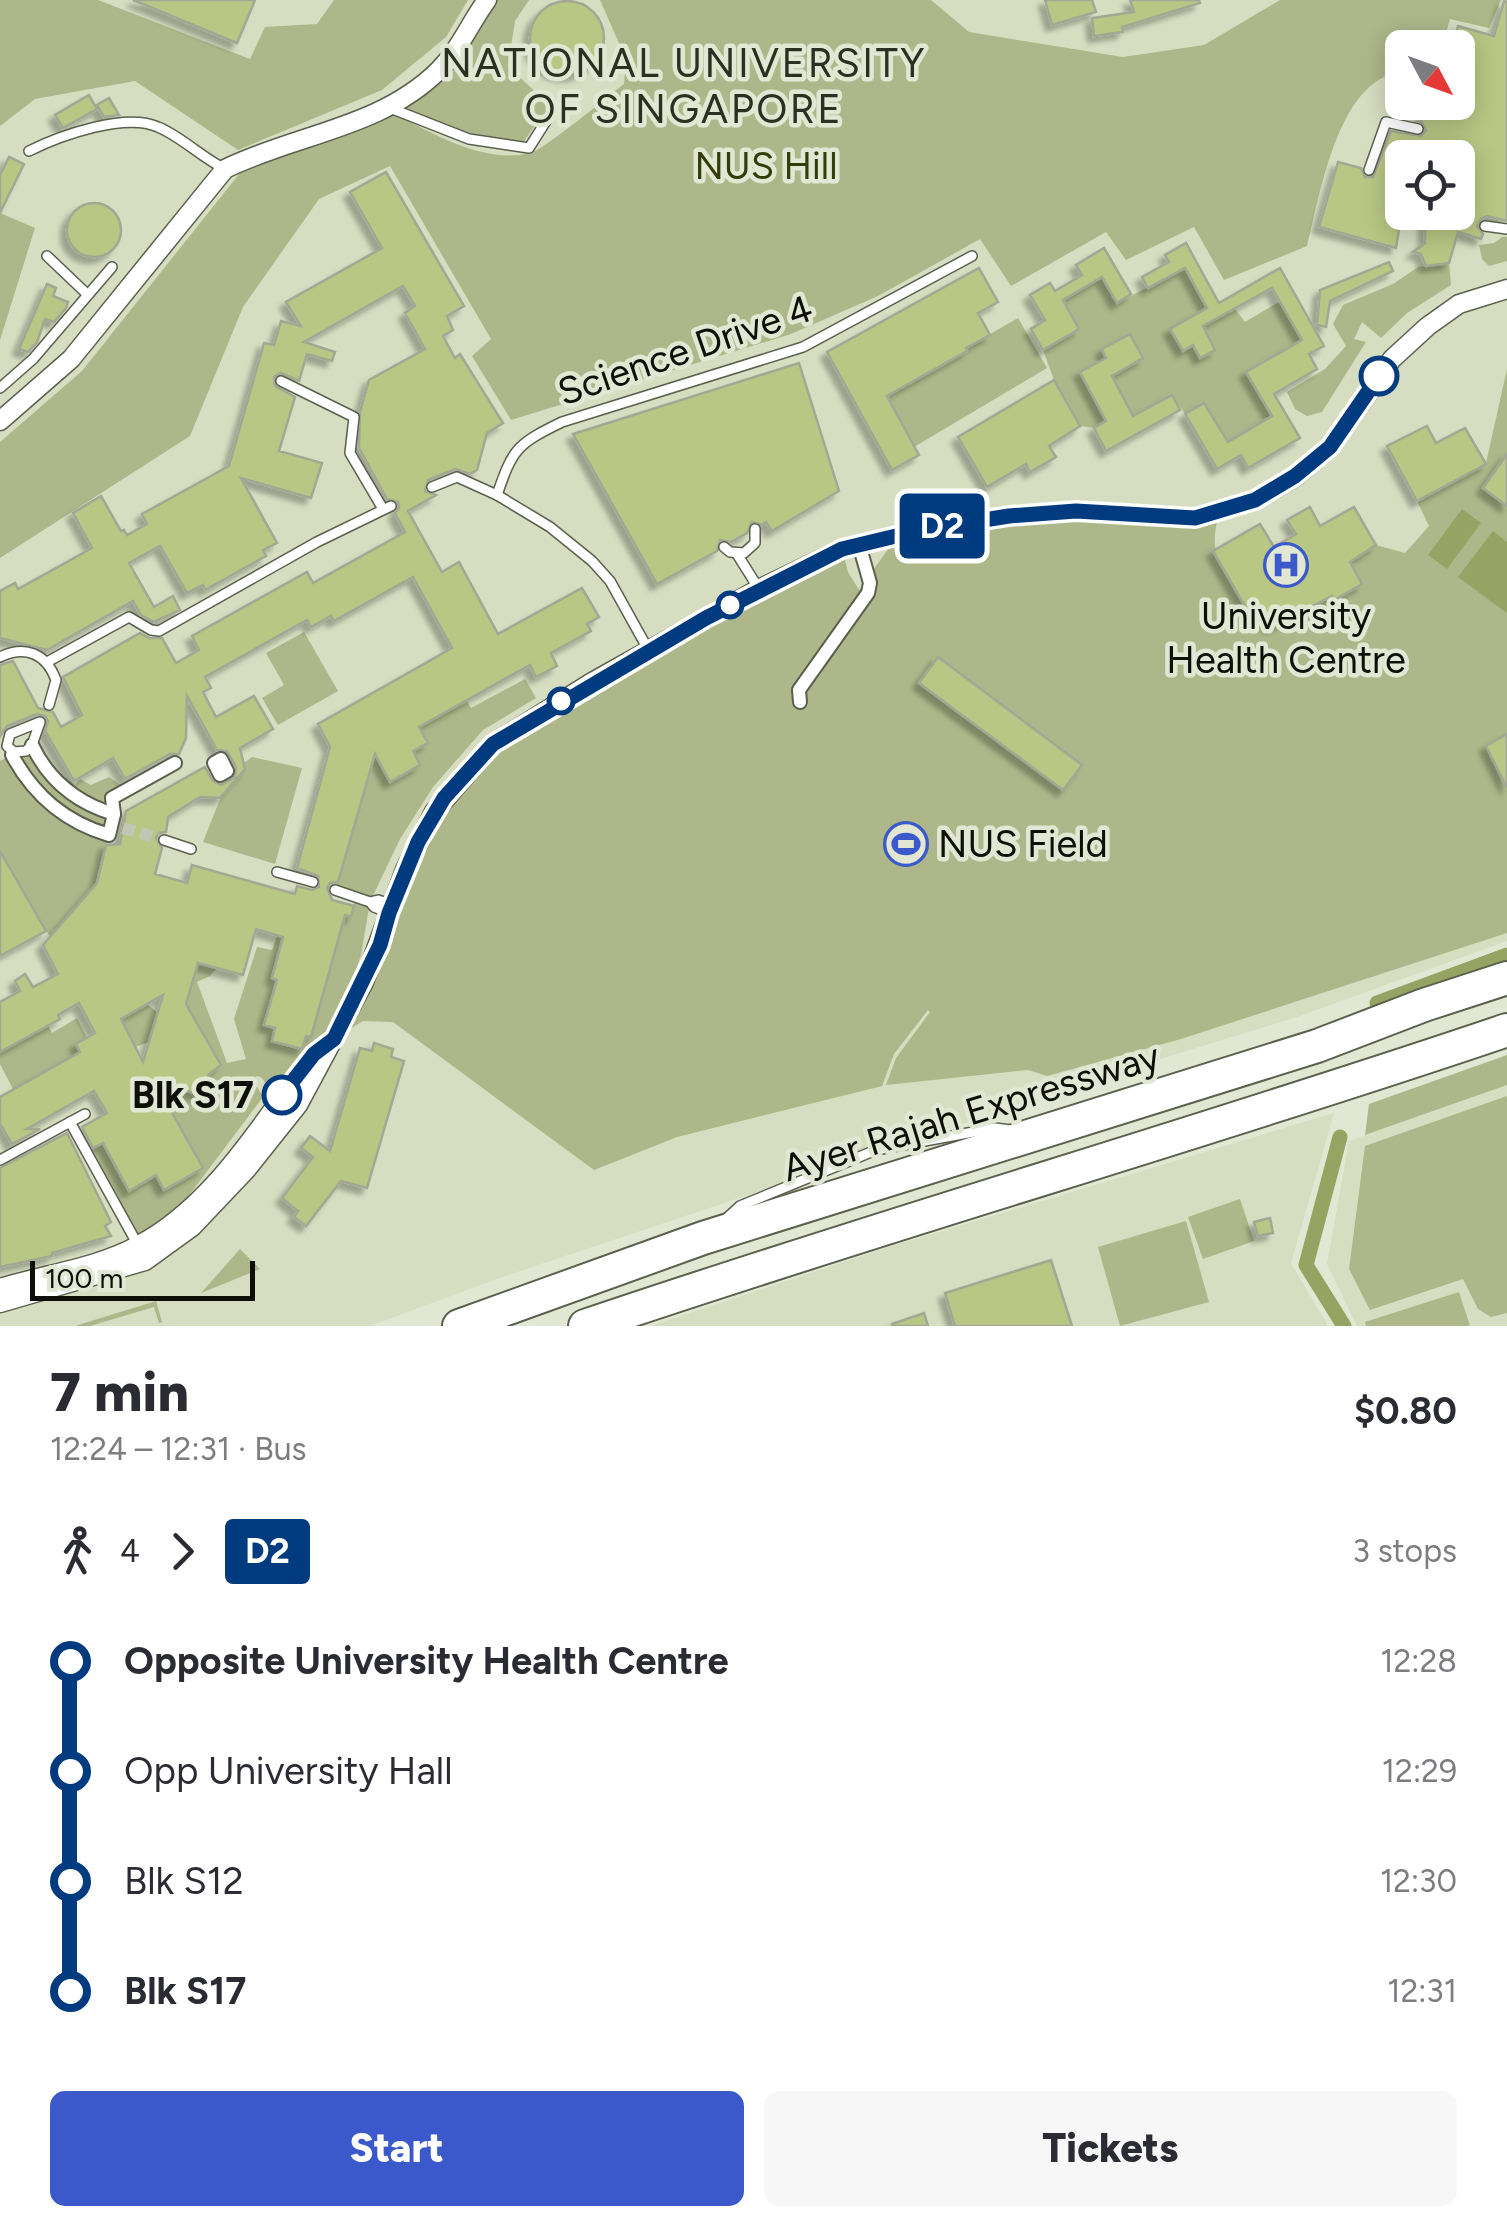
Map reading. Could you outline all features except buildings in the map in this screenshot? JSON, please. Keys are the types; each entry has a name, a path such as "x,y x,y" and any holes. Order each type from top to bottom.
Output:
{"highway":[{"name":"Ayer Rajah Expressway","path":"459,1326 703,1238 1317,1046 1424,1004 1507,978"},
{"path":"585,1326 1325,1092 1507,1030"}],"street":[{"path":"0,421 71,360 225,169 261,152 390,108 443,66 487,0"},
{"path":"0,1303 142,1253 194,1204 314,1054 334,1039 364,982 434,812 493,744 758,589 858,544 1009,516 1076,511 1195,518 1255,500 1304,470 1330,447 1392,359 1428,326 1459,304 1507,289"},
{"path":"800,702 799,690 868,592 870,583 858,544"},
{"path":"24,750 76,798 114,814"},
{"path":"24,750 29,782 63,815 109,835 114,814 112,798 174,764"},
{"path":"29,782 47,771"},
{"path":"63,815 76,798"},
{"path":"0,1288 142,1253"}],"lane":[{"path":"390,108 469,139 529,148 553,110"},
{"path":"29,151 58,136 143,122 170,133 225,169"},
{"path":"1369,170 1386,122 1418,130"},
{"path":"1485,226 1507,229"},
{"path":"48,256 88,294"},
{"name":"Science Drive 4","path":"497,495 510,458 520,445 540,432 803,347 972,256"},
{"path":"0,388 33,359 112,268"},
{"path":"47,662 129,617 159,631 387,507 352,458 354,417 281,380"},
{"path":"432,487 456,477 497,495 561,534 610,581 649,651"},
{"path":"737,554 755,544 755,529"},
{"path":"724,546 737,554 758,589"},
{"path":"0,657 28,651 47,662 56,680 49,706"},
{"path":"40,722 24,750 14,752 6,746 10,734 40,722"},
{"path":"164,840 191,849"},
{"path":"278,872 313,882"},
{"path":"335,890 370,902 374,908 391,909"},
{"path":"0,1160 85,1114"},
{"path":"70,1122 142,1253"}],"shaded area":[{"name":"NATIONAL UNIVERSITY OF SINGAPORE","path":"0,0 1507,0 1507,941 1297,1017 1118,1072 502,1277 370,1326 0,1326"},
{"path":"1462,509 1481,523 1447,569 1428,555"},
{"path":"1493,531 1507,542 1507,613 1458,577"},
{"path":"1507,1085 1507,1326 1357,1326 1327,1264 1349,1141"},
{"path":"1334,1113 1291,1263 1328,1326 650,1326 889,1247"}],"green space":[{"path":"0,0 98,0 250,59 265,27 317,24 334,0 468,0 446,37 382,90 238,150 135,81 35,99 0,126"},
{"name":"NUS Hill","path":"496,0 529,0 515,21 508,66 549,105 523,143 469,136 400,107 389,111 457,144 512,155 537,150 624,84 626,59 600,0 931,0 969,32 1123,57 1204,45 1280,0 1501,0 1489,28 1450,19 1447,30 1385,30 1385,77 1362,95 1347,116 1326,170 1307,246 1224,280 1194,227 1126,260 1106,232 1011,286 980,239 878,296 791,334 511,420 472,356 491,339 390,166 319,199 243,307 190,436 0,558 0,442 82,371 240,173 375,119 432,83"},
{"path":"0,213 35,228 0,340"},
{"path":"1507,237 1507,261 1489,266 1482,259 1479,245 1494,243"},
{"path":"1449,263 1451,285 1407,313 1381,338 1362,322 1354,339 1366,342 1322,412 1307,416 1295,409 1287,392 1325,369 1346,346 1333,324 1343,305 1393,284 1418,267"},
{"path":"1185,268 1207,308 1171,328 1183,350 1193,345 1201,358 1215,349 1203,326 1235,309 1245,322 1279,302 1302,340 1246,371 1272,416 1227,442 1204,403 1185,414 1172,395 1133,416 1112,376 1143,358 1130,334 1102,349 1106,358 1080,372 1106,421 1094,428 1080,426 1054,380 1043,350 1079,329 1063,300 1102,277 1117,303"},
{"path":"1018,318 1047,368 914,447 887,396 967,352 966,348"},
{"path":"1507,369 1507,933 1181,1039 1047,1076 1028,1070 886,1085 896,1058 928,1010 894,1054 882,1086 677,1137 594,1170 393,1022 363,1021 334,1039 278,1099 256,1076 255,1083 263,1097 181,1206 138,1238 92,1149 103,1143 129,1190 156,1175 164,1190 203,1168 165,1100 175,1095 173,1087 213,1073 221,1065 185,1008 197,963 217,968 197,982 227,1063 246,1059 234,1019 257,947 272,950 277,936 283,937 272,978 277,980 264,1025 306,1036 344,915 351,917 355,897 335,890 374,758 369,754 466,700 471,708 525,679 536,698 483,730 433,787 400,839 370,902 361,955 337,1029 445,798 493,744 842,549 848,572 859,590 896,538 962,522 1220,510 1216,551 1246,607 1315,568 1263,613 1270,626 1332,596 1337,605 1343,602 1341,596 1362,583 1350,562 1376,545 1405,553 1429,526 1417,501 1486,463"},
{"path":"304,632 338,691 278,725 262,698 284,685 266,653"},
{"path":"32,745 57,782 65,777 75,785 80,779 91,785 109,777 127,790 112,798 114,814 97,883 50,937 0,851 0,761"},
{"path":"252,757 302,768 275,864 203,842 230,774"},
{"path":"147,1004 158,1013 149,1042 135,1047 126,1029 115,1035 110,1026"},
{"path":"77,1018 87,1038 76,1044 80,1052 13,1089 0,1064 0,1051 48,1025 52,1033"},
{"path":"1507,1055 1507,1085 1365,1135 1369,1104"},
{"path":"1507,1096 1507,1313 1491,1317 1478,1309 1463,1279 1370,1310 1349,1269 1365,1146"},
{"path":"1240,1199 1254,1241 1203,1259 1188,1217"},
{"path":"1186,1221 1209,1302 1120,1326 1098,1247"},
{"path":"240,1249 260,1269 201,1293"},
{"path":"1459,1292 1470,1326 1366,1326 1365,1322"},
{"path":"156,1301 162,1322 159,1323 154,1307 90,1326 75,1326"}],"waterway":[{"path":"1377,1003 1507,955"},
{"path":"1340,1137 1306,1265 1344,1326"}],"tunnel":[{"path":"123,828 158,838"}],"bus line":[{"name":"D2","path":"282,1095 314,1054 334,1039 364,982 406,870 434,812 493,744 706,618 842,549 921,530 1009,516 1076,511 1195,518 1255,500 1314,463 1330,447 1379,376"}],"place":[{"name":"University Health Centre","path":"1286,565"},
{"name":"NUS Field","path":"906,844"},
{"name":"Blk S17","path":"282,1095"}],"district":[{"name":"NATIONAL UNIVERSITY OF SINGAPORE","path":"684,86"}]}
